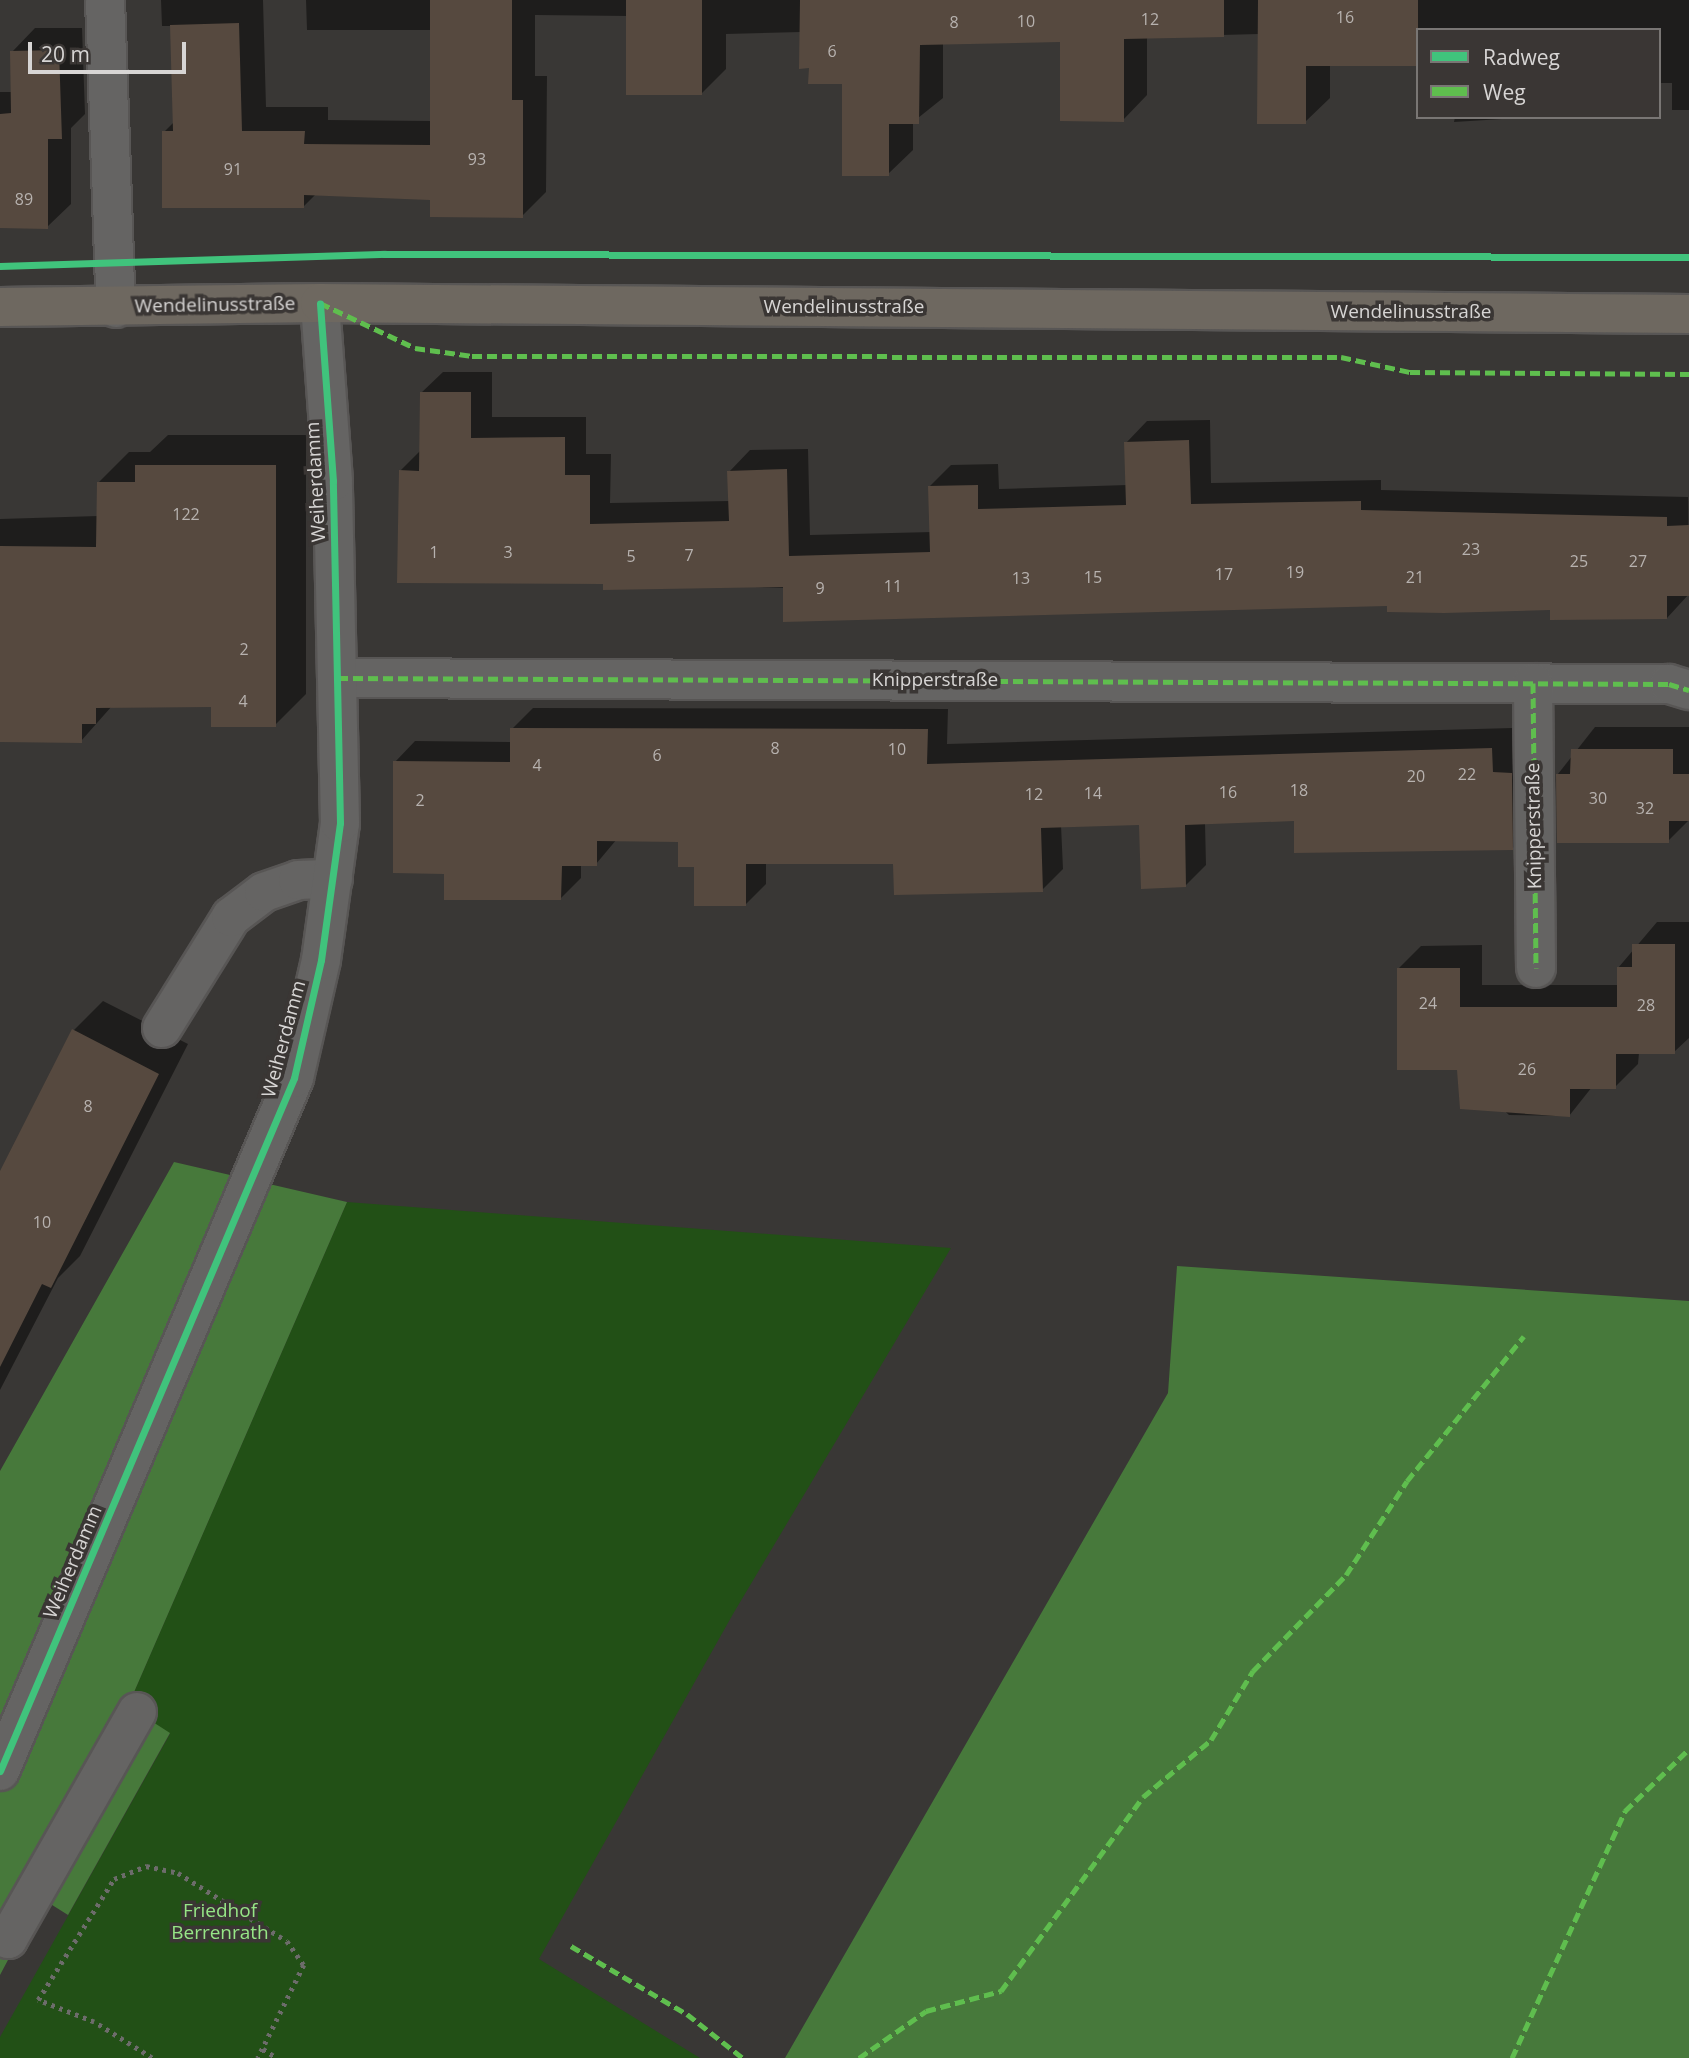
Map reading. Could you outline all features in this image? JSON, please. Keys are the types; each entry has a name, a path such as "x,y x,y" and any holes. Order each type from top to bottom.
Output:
{"main road":[{"name":"Wendelinusstraße","path":"0,307 116,308 320,303 1689,314"}],"street":[{"path":"105,0 116,308"},
{"name":"Weiherdamm","path":"0,1771 294,1078 333,879 340,823 338,678 320,303"},
{"name":"Knipperstraße","path":"338,678 1533,683 1689,690"},
{"name":"Knipperstraße","path":"1533,683 1536,968"},
{"path":"162,1028 231,917 264,892 298,880 333,879"},
{"path":"0,1935 8,1939 137,1712"}],"path":[{"path":"152,2058 94,2022 38,2000 114,1879 146,1866 178,1873 276,1935 304,1965 258,2058"},
{"path":"263,2049 277,2058"}],"green space":[{"path":"174,1162 347,1202 128,1706 170,1733 68,1915 41,1898 0,1975 0,1471"},
{"name":"Friedhof Berrenrath","path":"347,1202 951,1248 733,1614 539,1959 700,2058 0,2058 0,2037 170,1734 128,1706"},
{"path":"1177,1266 1689,1301 1689,2058 785,2058 1168,1393"}],"building":[{"path":"430,0 512,0 512,100 523,100 523,218 430,217 430,200 304,195 304,208 162,208 162,131 173,131 170,25 239,23 242,131 305,131 304,144 430,145"},
{"path":"626,0 702,0 702,95 626,95"},
{"path":"800,0 1224,0 1224,37 1124,39 1124,122 1060,121 1060,42 920,45 919,124 889,124 889,176 842,176 842,84 808,84 809,68 799,69"},
{"path":"1258,0 1418,0 1416,66 1306,66 1306,124 1257,124"},
{"path":"59,50 62,139 48,139 48,229 0,228 0,114 11,113 10,51"},
{"path":"420,392 471,392 471,438 565,437 565,475 590,475 590,524 729,521 727,471 787,469 789,556 930,552 928,486 978,485 978,509 1126,505 1124,442 1189,440 1191,504 1361,501 1361,510 1667,517 1667,526 1689,525 1689,596 1667,596 1667,619 1550,620 1550,610 1387,612 1387,606 783,622 783,587 603,590 603,584 397,583 399,470 419,471"},
{"path":"135,465 276,465 276,727 211,727 211,707 96,708 96,724 82,724 82,743 0,742 0,546 96,547 97,482 135,482"},
{"path":"510,728 928,729 927,764 1492,748 1493,772 1512,773 1513,850 1294,853 1294,821 1185,825 1186,887 1141,889 1139,825 1041,828 1043,892 894,895 893,864 746,864 746,906 694,906 694,867 678,867 678,842 597,841 597,866 562,866 561,900 444,900 444,874 393,873 393,761 510,762"},
{"path":"1571,749 1673,749 1673,774 1689,774 1689,821 1669,821 1669,843 1557,843 1556,774 1570,774"},
{"path":"1632,944 1675,944 1675,1054 1616,1054 1616,1089 1570,1089 1570,1117 1460,1109 1457,1070 1397,1070 1397,968 1460,968 1460,1007 1617,1007 1617,967 1632,967"},
{"path":"72,1029 159,1074 51,1288 42,1284 0,1367 0,1171"}],"marked path":[{"path":"320,303 415,348 472,356 1341,357 1410,372 1689,374"},
{"path":"338,678 1669,684 1689,690"},
{"path":"1533,683 1536,968"},
{"path":"859,2058 926,2011 1001,1991 1143,1797 1211,1740 1253,1671 1346,1575 1407,1481 1524,1336"},
{"path":"1512,2058 1625,1811 1689,1749"},
{"path":"571,1946 687,2014 743,2058"}],"cycle path":[{"path":"0,266 384,254 1689,257"},
{"path":"0,1771 294,1078 321,960 340,823 333,481 320,303"}]}
